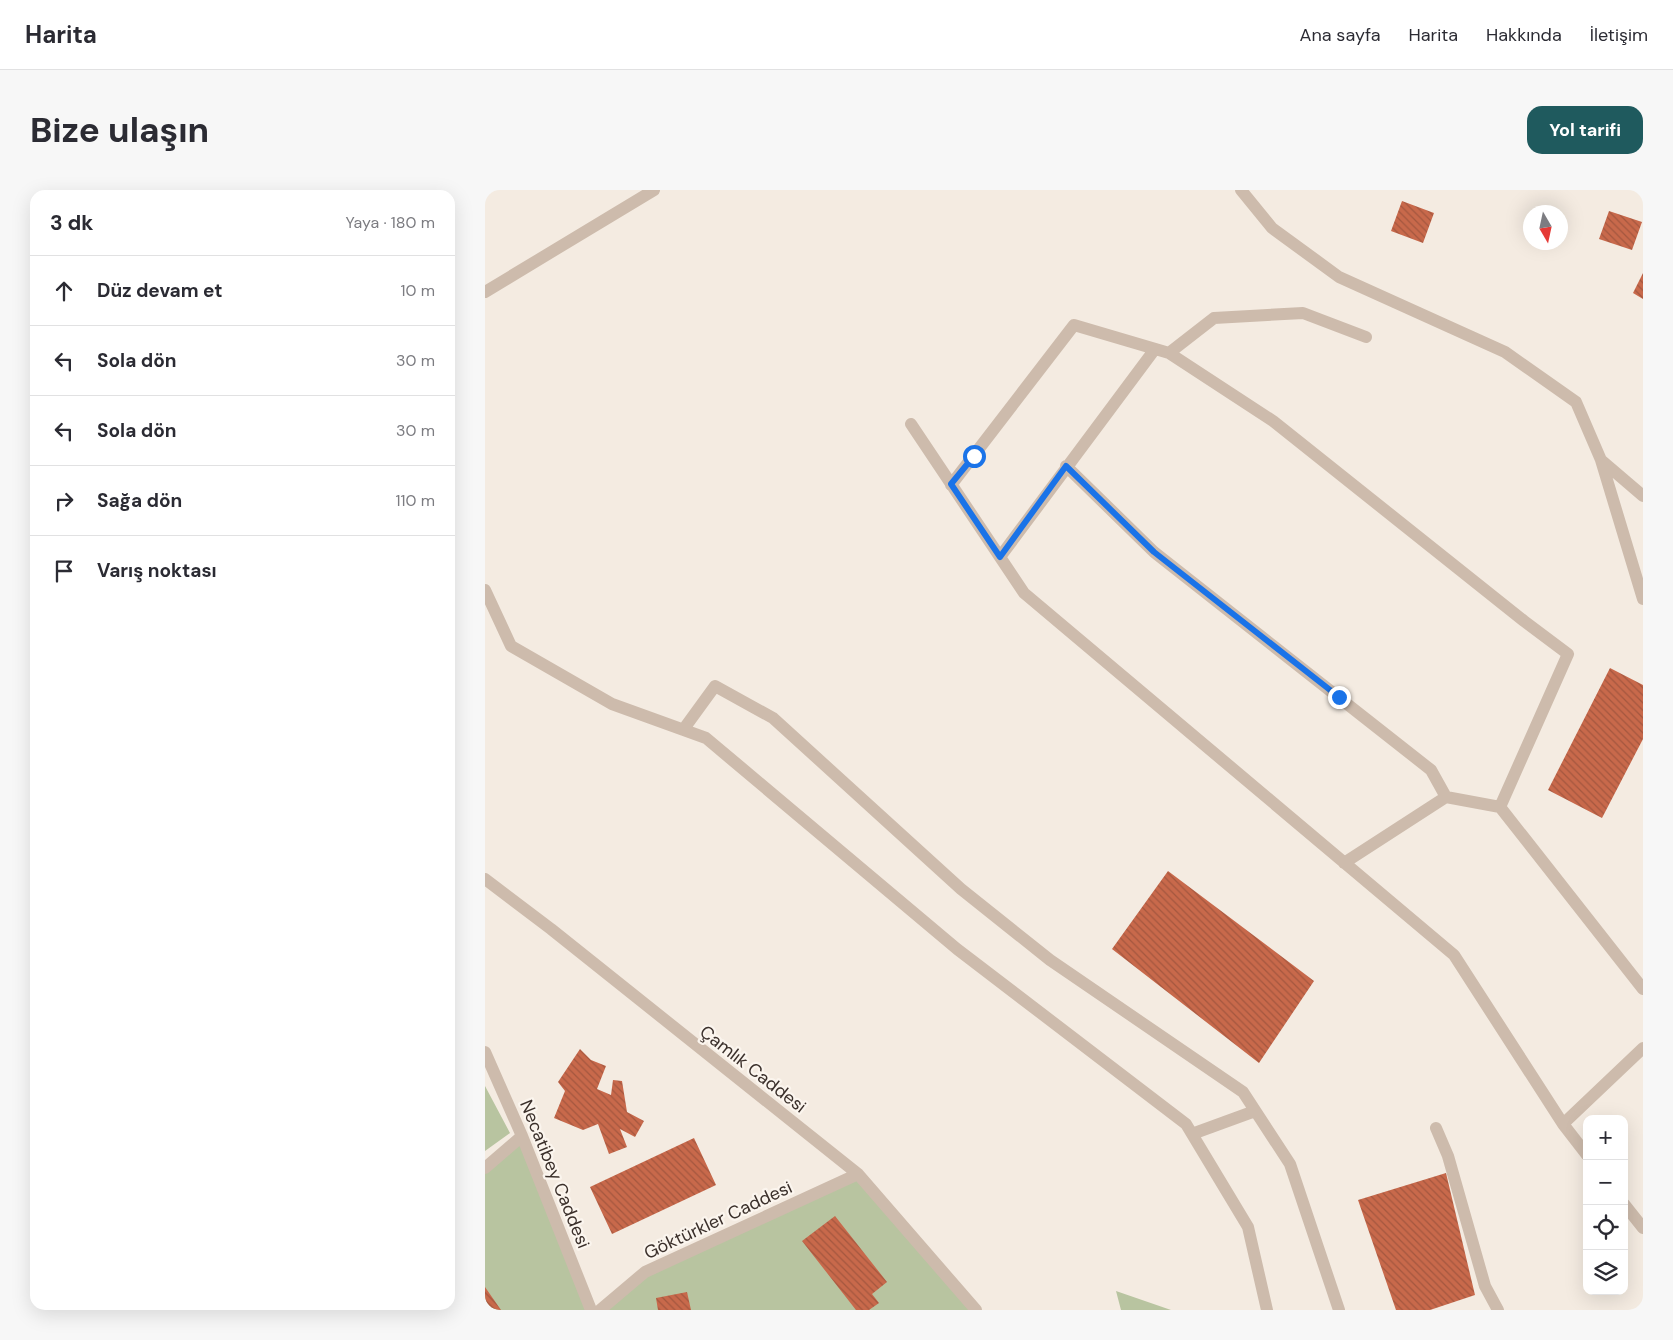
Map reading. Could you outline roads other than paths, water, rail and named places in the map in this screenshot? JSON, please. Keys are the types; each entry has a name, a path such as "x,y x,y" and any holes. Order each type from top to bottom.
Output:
{"street":[{"path":"485,292 654,190"},
{"path":"1241,190 1271,228 1339,278 1505,352 1575,402 1601,460 1643,599"},
{"path":"1169,353 1214,318 1303,313 1366,337"},
{"path":"951,484 1074,325 1169,353 1273,421 1568,654 1500,806"},
{"path":"1000,557 1155,349"},
{"path":"911,424 1024,593 1454,955 1563,1124 1583,1150"},
{"path":"1601,460 1643,496"},
{"path":"1066,466 1154,552 1431,770 1446,797"},
{"path":"485,590 511,646 612,704 706,738 957,949 1186,1124 1248,1227 1267,1310"},
{"path":"683,730 715,686 773,718 961,889 1051,960 1243,1092 1290,1164 1339,1310"},
{"path":"1344,863 1446,797 1500,806 1643,989"},
{"name":"Çamlık Caddesi","path":"485,879 551,929 858,1174 976,1310"},
{"path":"1563,1124 1643,1048"},
{"name":"Necatibey Caddesi","path":"485,1052 522,1136 591,1310"},
{"path":"1192,1134 1255,1111"},
{"path":"1436,1128 1448,1156 1485,1286 1499,1310"},
{"path":"485,1168 522,1136"},
{"name":"Göktürkler Caddesi","path":"600,1310 645,1272 858,1174"},
{"path":"1625,1205 1643,1228"}]}
